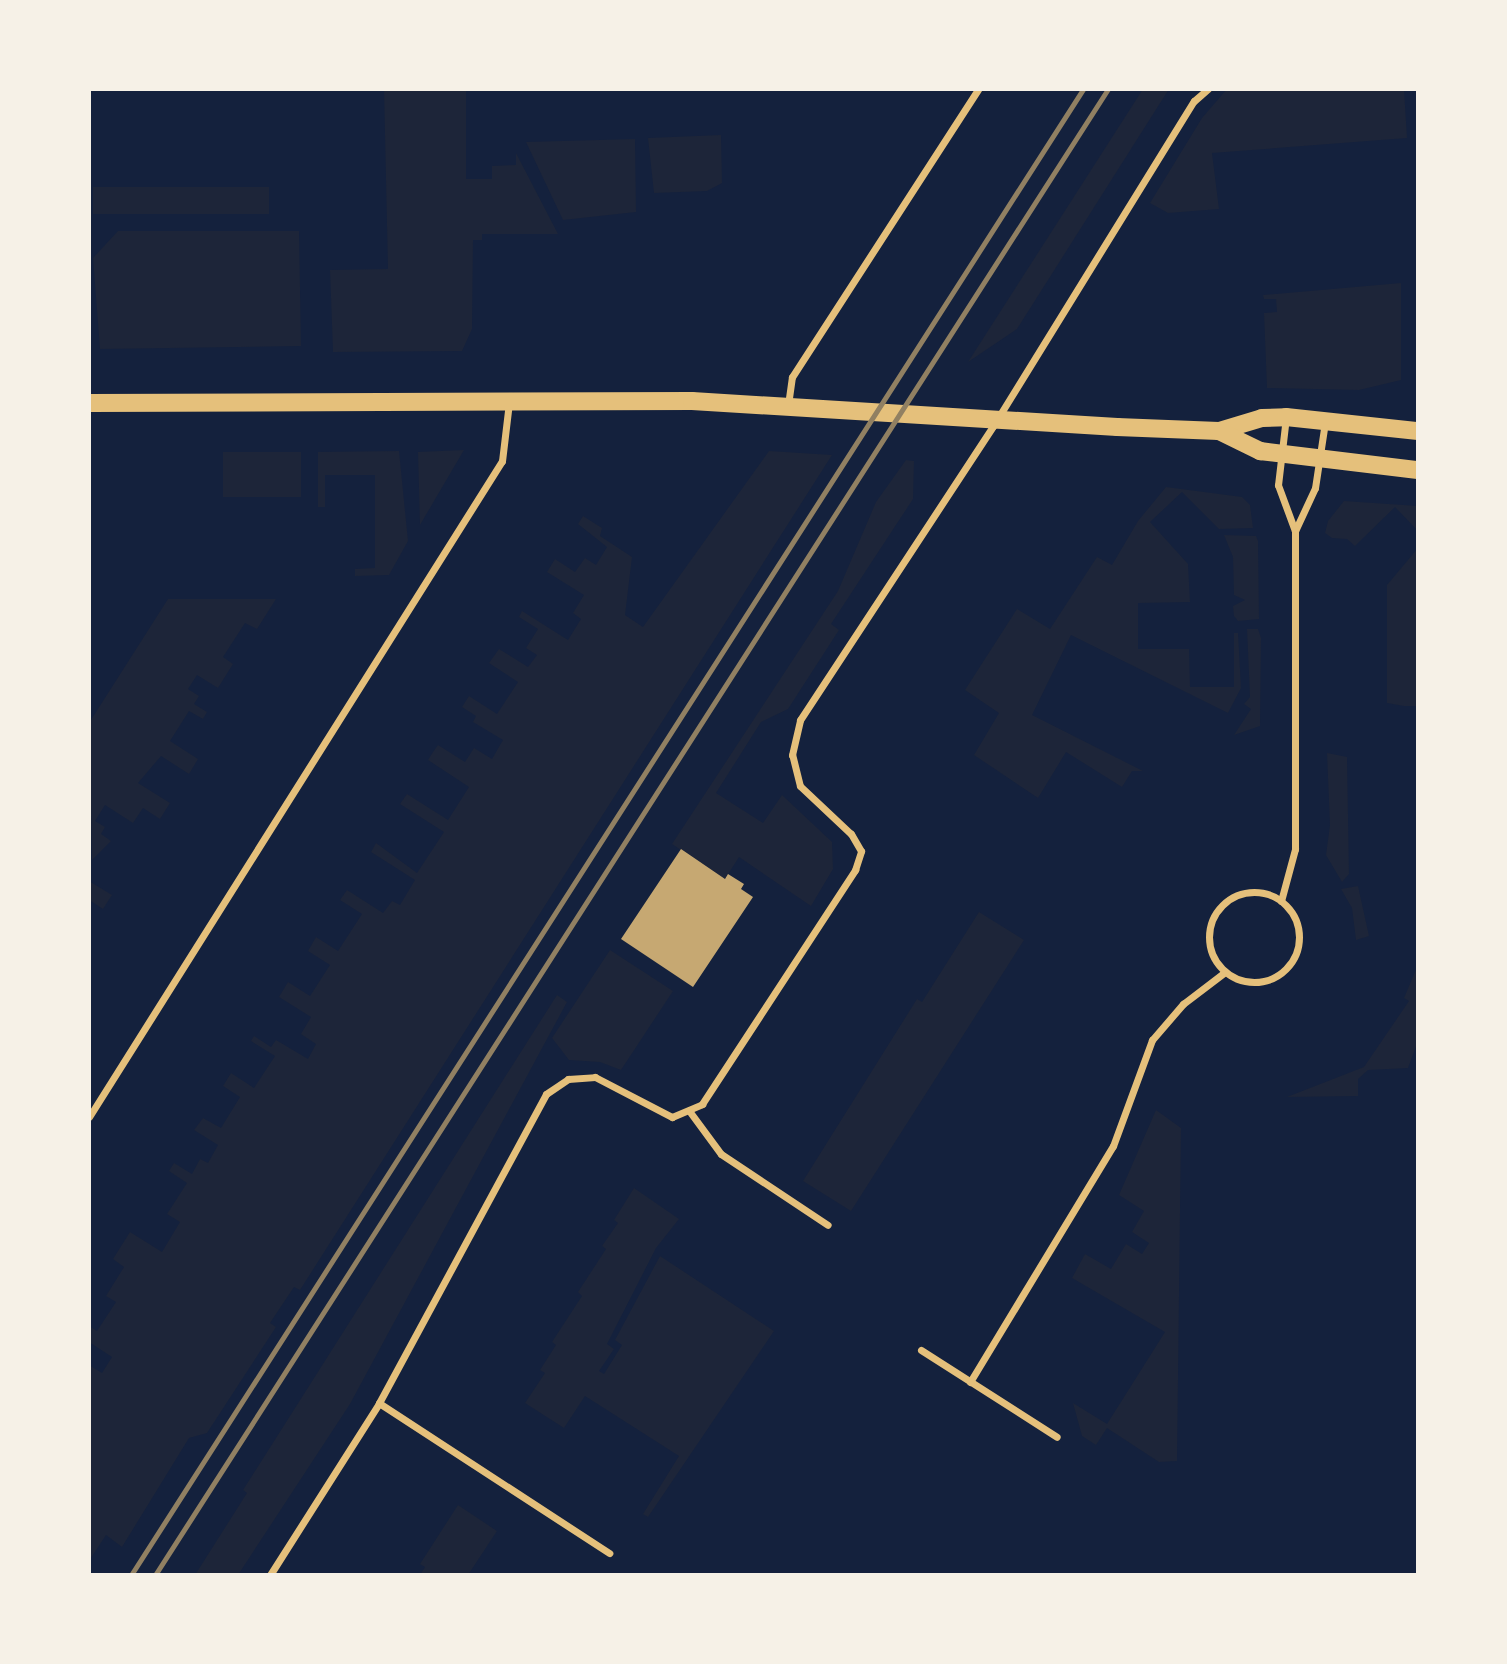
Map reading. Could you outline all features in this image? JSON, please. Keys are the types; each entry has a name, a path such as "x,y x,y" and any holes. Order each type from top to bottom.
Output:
{"main road":[{"path":"89,403 509,402 794,405 1117,427 1219,431 1262,418 1286,417 1418,431"},
{"path":"1219,431 1260,451 1418,470"}],"street":[{"path":"794,405 792,377 978,89"},
{"path":"270,1575 379,1403 546,1094 568,1079 596,1077 652,1110 671,1116 690,1112 702,1104 855,870 861,851 851,834 800,786 792,755 800,720 993,426 1194,101 1209,89"},
{"path":"89,1117 502,461 509,402"},
{"path":"1281,901 1295,849 1295,531 1278,485 1286,417"},
{"path":"1295,531 1315,488 1325,421"},
{"path":"1243,893 1263,893 1281,901 1293,914 1299,931 1297,949 1289,966 1275,977 1258,983 1225,972 1213,956 1208,937 1213,917 1225,902 1243,893"},
{"path":"970,1382 1113,1146 1153,1040 1184,1004 1225,972"},
{"path":"690,1112 721,1154 828,1224"},
{"path":"921,1350 1057,1437"},
{"path":"379,1403 609,1553"}],"shaded area":[{"path":"384,89 466,89 466,179 492,179 492,166 516,165 516,153 558,234 482,234 482,240 473,240 472,329 462,351 333,352 330,270 388,269"},
{"path":"1143,89 1169,89 1017,329 968,362"},
{"path":"1227,89 1404,89 1407,138 1212,153 1219,209 1168,213 1150,203 1202,118"},
{"path":"721,135 722,183 707,191 654,193 648,138"},
{"path":"635,139 636,212 563,220 526,142"},
{"path":"93,187 269,187 269,214 93,214"},
{"path":"118,231 299,231 301,346 100,349 93,258"},
{"path":"1401,283 1401,380 1359,390 1267,388 1264,313 1277,312 1276,299 1264,299 1263,295"},
{"path":"464,450 420,525 418,452"},
{"path":"399,451 408,541 389,575 355,576 355,569 375,568 375,475 325,475 325,507 318,507 318,452"},
{"path":"769,451 832,455 300,1290 294,1287 270,1323 276,1327 207,1433 189,1438 122,1547 106,1535 89,1561 89,1365 102,1373 112,1357 89,1342 89,1326 97,1331 116,1302 106,1296 124,1267 113,1259 130,1232 162,1252 180,1222 167,1214 187,1183 169,1171 174,1163 192,1174 200,1159 208,1163 218,1145 194,1130 203,1118 221,1128 240,1097 223,1086 231,1073 254,1088 275,1056 251,1041 254,1036 271,1047 276,1040 308,1059 316,1044 301,1034 311,1017 279,997 288,982 310,996 330,965 308,951 316,937 338,951 362,914 340,900 347,890 383,913 392,901 400,905 415,880 371,852 376,843 417,873 444,832 400,804 407,794 448,820 469,787 428,760 438,745 465,762 474,748 492,759 503,740 473,722 476,716 462,707 469,696 497,714 518,682 489,663 499,649 528,667 537,655 526,648 538,629 519,617 522,611 568,640 581,619 573,613 584,595 547,572 555,559 575,572 585,558 596,565 607,547 578,524 583,516 602,528 600,536 632,557 625,615 643,627"},
{"path":"223,452 301,452 301,497 223,497"},
{"path":"906,460 914,461 913,499 831,624 839,630 788,709 761,722 716,793 763,823 782,795 832,842 833,869 811,906 739,857 725,879 672,844 838,591 876,502"},
{"path":"1166,487 1242,497 1250,505 1253,528 1219,529 1182,492 1150,522 1188,564 1190,602 1138,603 1138,649 1189,649 1190,687 1234,687 1234,633 1238,633 1241,688 1228,713 1071,635 1032,715 1143,771 1132,771 1122,787 1066,752 1038,798 974,755 999,713 965,690 1017,609 1050,629 1097,557 1112,565 1138,521"},
{"path":"1344,501 1418,506 1418,531 1395,507 1355,546 1347,539 1332,538 1325,533 1328,521"},
{"path":"1224,535 1256,536 1259,619 1238,621 1234,616 1233,606 1245,600 1234,595 1233,557"},
{"path":"1418,548 1418,706 1404,706 1387,703 1387,585"},
{"path":"168,599 276,599 257,629 245,623 223,657 233,664 218,688 197,675 188,689 199,696 194,704 207,712 203,719 189,711 170,741 198,759 189,774 161,756 138,783 170,803 160,819 143,808 133,823 105,805 95,821 105,827 101,834 111,841 92,860 89,723"},
{"path":"1247,629 1258,629 1261,638 1260,726 1234,735 1251,709 1244,704 1250,697"},
{"path":"1327,753 1347,757 1349,874 1342,882 1326,855 1330,825"},
{"path":"89,881 112,895 103,909 89,900"},
{"path":"1358,886 1369,936 1356,940 1352,908 1341,889"},
{"path":"979,912 1024,940 851,1211 803,1181 917,999 922,1002"},
{"path":"610,950 673,991 621,1070 600,1062 569,1060 552,1038"},
{"path":"1418,965 1418,1041 1408,1068 1368,1070 1358,1079 1358,1096 1287,1097 1364,1067 1409,1001 1404,998"},
{"path":"557,995 567,1002 350,1404 238,1575 195,1575 247,1493 243,1490"},
{"path":"1156,1110 1181,1128 1177,1461 1159,1462 1107,1428 1096,1445 1082,1436 1073,1403 1107,1424 1165,1332 1072,1278 1085,1254 1111,1269 1126,1244 1142,1254 1149,1243 1132,1232 1144,1211 1119,1195"},
{"path":"634,1188 679,1219 656,1248 607,1344 614,1349 599,1371 604,1374 622,1345 615,1340 660,1256 774,1331 648,1517 643,1514 679,1456 585,1396 564,1428 525,1403 545,1373 540,1370 556,1345 552,1342 582,1296 578,1292 606,1249 602,1246 618,1223 614,1220"},
{"path":"458,1505 497,1531 468,1575 420,1575 425,1567 420,1564"}],"building":[{"path":"681,849 725,879 728,874 744,884 741,889 753,897 693,987 621,939"}],"railway":[{"path":"131,1575 1083,89"},
{"path":"155,1575 1108,89"}]}
